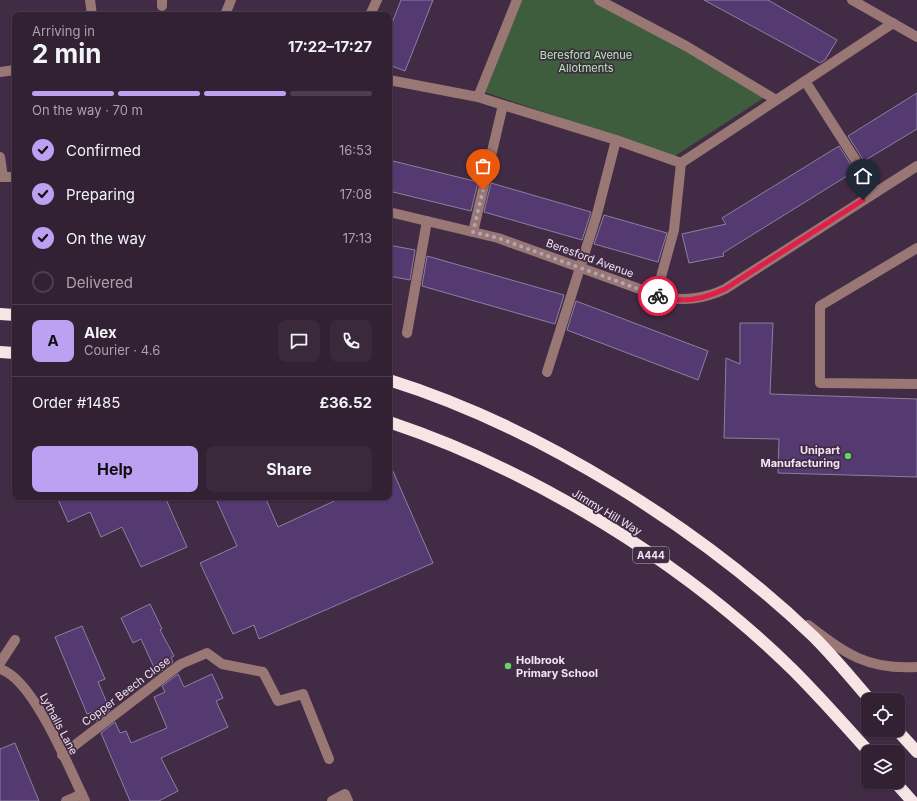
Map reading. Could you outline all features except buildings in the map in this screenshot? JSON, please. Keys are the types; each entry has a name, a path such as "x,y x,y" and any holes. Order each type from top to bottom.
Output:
{"highway":[{"path":"0,314 12,315"},
{"path":"0,352 12,353"},
{"path":"392,381 411,387 520,433 638,500 678,527 757,587 814,638 864,693"},
{"name":"Jimmy Hill Way","path":"392,423 474,456 541,487 628,538 692,585 741,624 792,670 862,745"},
{"path":"904,737 917,752"},
{"path":"901,789 912,801"}],"street":[{"path":"90,0 92,12"},
{"path":"226,12 231,0"},
{"path":"371,12 377,0"},
{"path":"478,97 517,0"},
{"path":"599,0 686,46 776,100"},
{"path":"852,0 917,37"},
{"path":"681,163 893,23"},
{"path":"0,72 12,70"},
{"path":"392,81 478,97 616,140 681,163"},
{"path":"805,81 876,192"},
{"path":"473,232 503,105"},
{"path":"547,372 596,214 616,140"},
{"path":"0,157 1,177 12,177"},
{"path":"656,295 674,230 681,163"},
{"name":"Beresford Avenue","path":"392,213 498,238 656,295 682,300 711,296 725,289 917,166"},
{"path":"407,332 427,221"},
{"path":"917,248 820,306 820,383 917,384"},
{"path":"757,587 843,652 863,661 879,665 898,668 917,667"},
{"path":"0,663 15,640"},
{"name":"Copper Beech Close","path":"62,755 181,664 207,653 222,664 263,672 278,701 303,694 329,759"},
{"name":"Lythalls Lane","path":"0,669 22,683 37,703 84,797"},
{"path":"332,801 345,794 348,801"},
{"path":"66,801 84,797"}],"green space":[{"name":"Beresford Avenue Allotments","path":"519,0 604,0 765,97 675,156 484,92"}],"way so far":[{"path":"483,190 473,232 498,238 658,296"}],"place":[{"name":"Unipart Manufacturing","path":"848,456"},
{"name":"Holbrook Primary School","path":"508,666"}],"route":[{"path":"658,296 676,300 688,300 711,296 725,289 863,200"}]}
